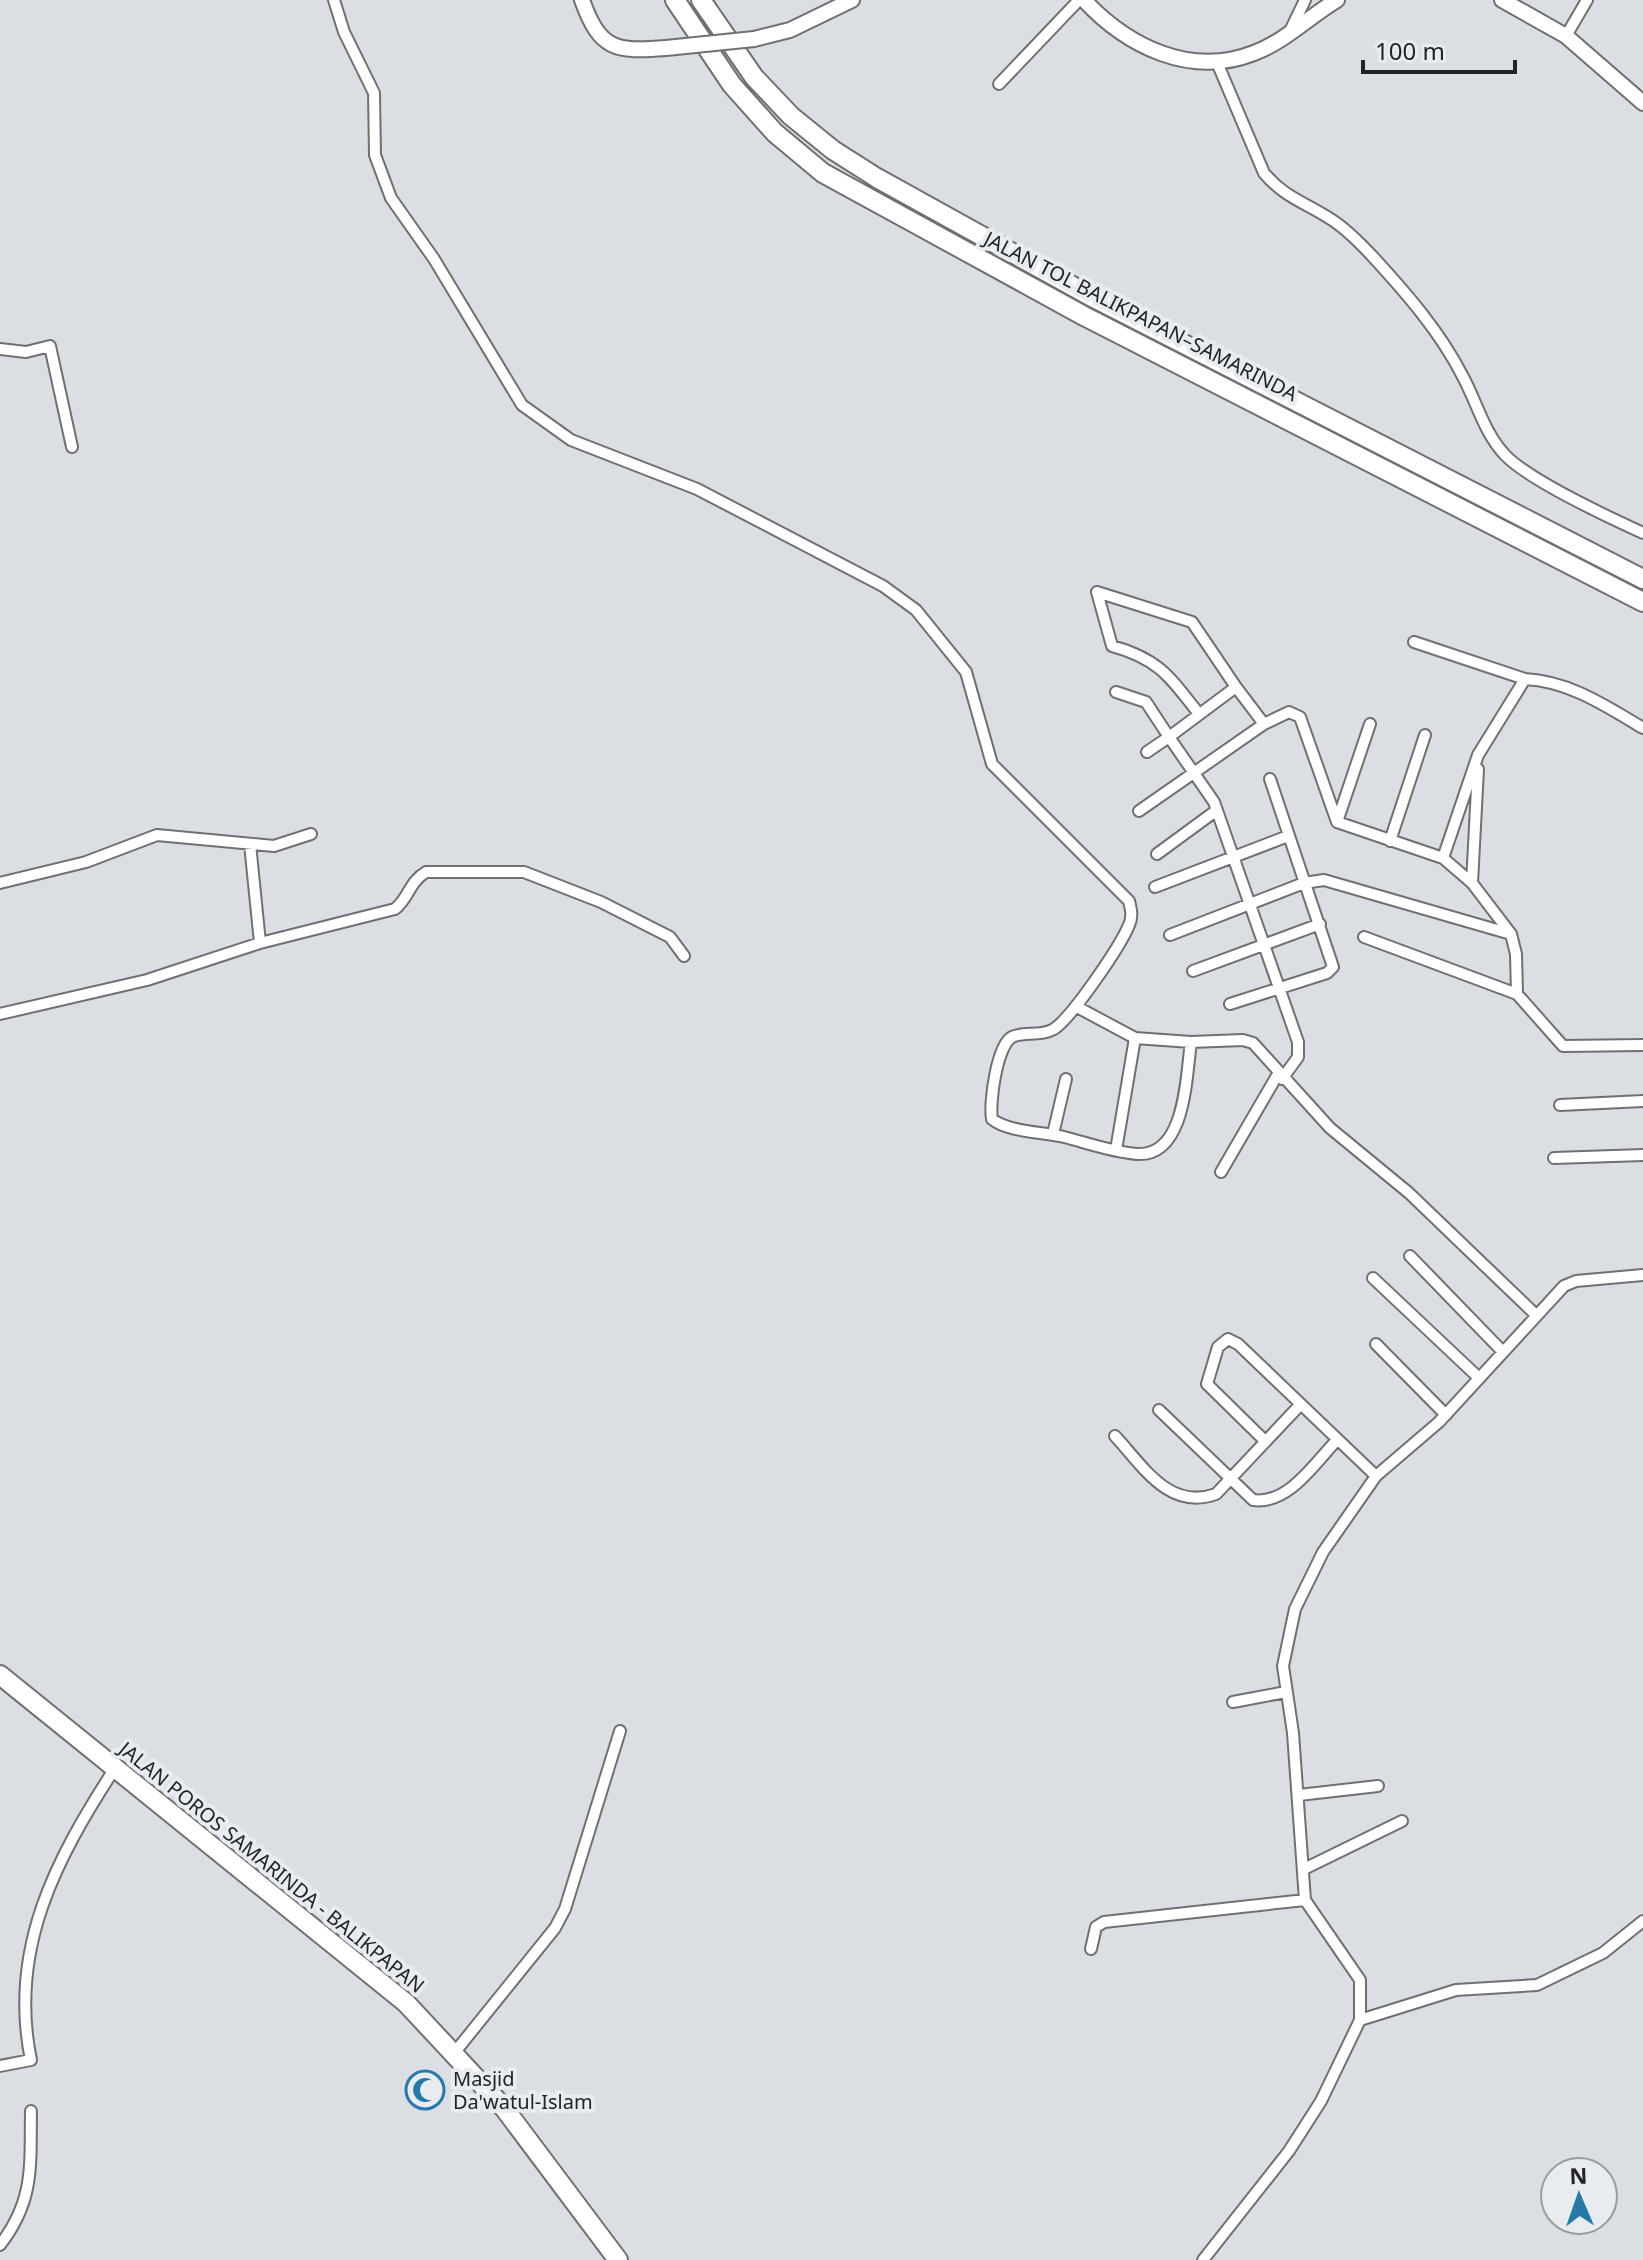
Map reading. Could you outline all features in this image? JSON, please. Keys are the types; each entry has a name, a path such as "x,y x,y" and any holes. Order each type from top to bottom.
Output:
{"highway":[{"name":"JALAN TOL BALIKPAPAN–SAMARINDA","path":"675,0 732,85 775,133 823,173 1084,316 1643,602"},
{"name":"JALAN TOL BALIKPAPAN–SAMARINDA","path":"701,0 754,77 791,116 833,150 877,178 1094,298 1643,579"},
{"name":"JALAN POROS SAMARINDA - BALIKPAPAN","path":"0,1675 367,1968 455,2052 539,2151 618,2260"}],"street":[{"path":"334,0 344,32 374,93 375,155 391,198 434,259 522,405 571,440 697,489 883,586 916,610 966,672 992,764 1129,901 1129,925 1077,1007 1050,1031 1010,1039 1000,1057 991,1105 992,1119 1116,1150 1139,1154 1157,1151 1168,1141 1179,1113 1191,1042"},
{"path":"582,0 597,34 611,46 630,50 754,39 790,30 852,0"},
{"path":"999,84 1081,0 1111,27 1147,50 1216,60 1256,52 1337,0"},
{"path":"1291,29 1305,0"},
{"path":"1502,0 1566,36 1643,103"},
{"path":"1566,36 1587,0"},
{"path":"1216,60 1264,173 1275,187 1306,208 1329,218 1372,256 1440,337 1463,376 1482,421 1508,458 1605,515 1643,533"},
{"path":"0,349 26,352 50,346 72,447"},
{"path":"1199,714 1159,666 1137,653 1112,646 1097,592 1192,622 1264,724"},
{"path":"1414,642 1525,679 1563,686 1591,697 1643,728"},
{"path":"1443,858 1478,755 1525,679"},
{"path":"1147,752 1236,687"},
{"path":"1116,692 1146,702 1217,810 1299,1053 1280,1076 1221,1172"},
{"path":"1139,811 1264,724 1289,712 1300,717 1337,822"},
{"path":"1337,822 1370,724"},
{"path":"1390,841 1425,735"},
{"path":"1472,883 1478,755"},
{"path":"1230,1004 1331,971 1333,961 1270,779"},
{"path":"1157,854 1217,810"},
{"path":"1337,822 1443,858 1472,883 1511,934 1516,954 1517,994"},
{"path":"0,883 86,862 157,835 274,846 311,834"},
{"path":"1155,887 1288,836"},
{"path":"250,844 260,943"},
{"path":"0,1014 147,980 260,943 395,909 404,901 415,879 426,872 524,872 601,902 670,937 684,956"},
{"path":"1170,935 1304,883 1343,883 1511,934"},
{"path":"1193,971 1320,924"},
{"path":"1364,937 1517,994 1567,1049 1643,1045"},
{"path":"1077,1007 1135,1038 1191,1042 1243,1040 1260,1050 1280,1076 1330,1128 1409,1193 1536,1315"},
{"path":"1116,1150 1135,1038"},
{"path":"1053,1134 1066,1079"},
{"path":"1560,1105 1643,1101"},
{"path":"1554,1158 1643,1155"},
{"path":"1410,1256 1503,1352"},
{"path":"1203,2260 1289,2151 1321,2101 1360,2020 1360,1980 1311,1913 1305,1900 1299,1795 1284,1651 1301,1596 1346,1515 1376,1476 1446,1415 1569,1283 1643,1275"},
{"path":"1373,1278 1479,1378"},
{"path":"1264,1440 1207,1384 1211,1361 1223,1341 1233,1340 1238,1344 1376,1476"},
{"path":"1376,1344 1446,1415"},
{"path":"1115,1436 1174,1495 1207,1497 1216,1494 1300,1405"},
{"path":"1159,1410 1253,1500 1271,1501 1281,1497 1337,1440"},
{"path":"1233,1702 1286,1692"},
{"path":"455,2052 555,1928 565,1909 620,1731"},
{"path":"0,2066 31,2060 25,2012 26,1971 32,1933 51,1883 88,1811 115,1768"},
{"path":"1299,1795 1378,1786"},
{"path":"1304,1869 1402,1821"},
{"path":"1091,1949 1096,1927 1104,1922 1305,1900"},
{"path":"1360,2020 1456,1990 1537,1985 1603,1953 1643,1921"},
{"path":"0,2245 25,2205 30,2179 31,2111"}],"place":[{"name":"Masjid Da'watul-Islam","path":"425,2090"}]}
